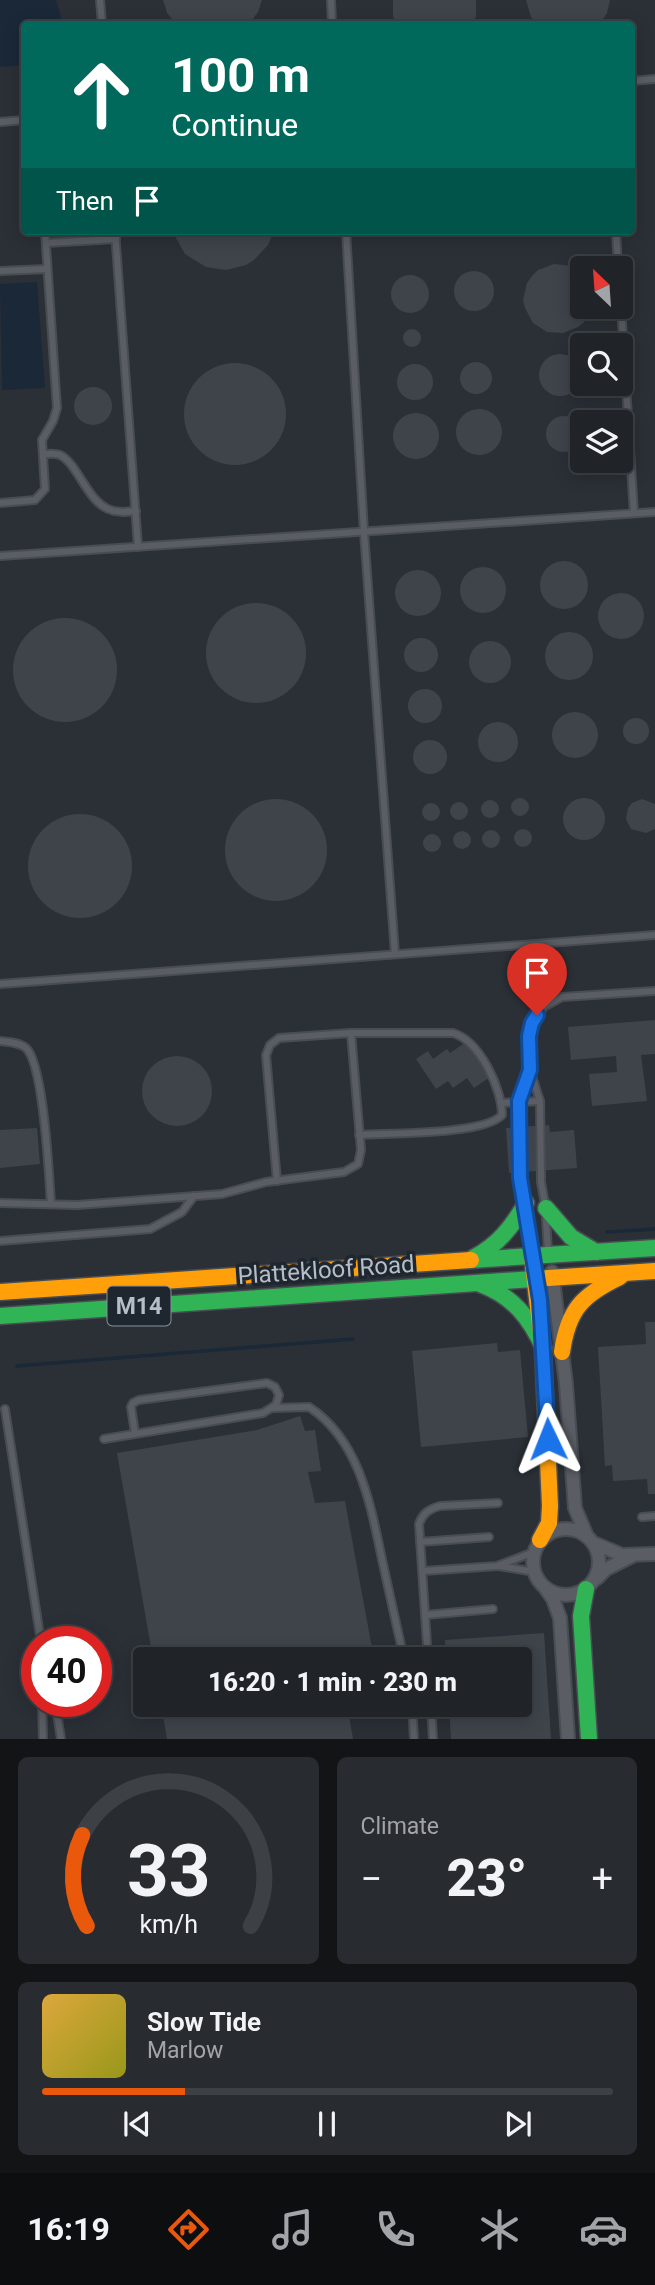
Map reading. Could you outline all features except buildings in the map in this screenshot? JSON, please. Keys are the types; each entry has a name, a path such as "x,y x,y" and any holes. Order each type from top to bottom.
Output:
{"main road":[{"path":"461,1262 486,1251 506,1236 526,1203"},
{"path":"546,1208 567,1233 596,1252"},
{"name":"Plattekloof Road","path":"0,1292 655,1248"},
{"path":"537,1546 550,1516 544,1349 536,1278 540,1256"},
{"name":"Plattekloof Road","path":"0,1316 655,1271"},
{"path":"562,1352 566,1326 579,1304 602,1286 632,1272"},
{"path":"474,1283 498,1290 514,1301 527,1317 544,1349"},
{"path":"589,1739 581,1616 582,1601 590,1585"}],"street":[{"path":"540,1256 553,1277 578,1518 586,1534 596,1544 614,1553 632,1556 655,1554"},
{"path":"568,1739 559,1618 553,1599 537,1578 533,1565 537,1546 551,1532 563,1528 576,1529 586,1534"},
{"path":"590,1585 600,1569 596,1544"},
{"path":"546,1589 559,1595 572,1595 590,1585 606,1569 632,1556"}],"lane":[{"path":"100,0 102,21"},
{"path":"331,0 332,21"},
{"path":"635,81 655,79"},
{"path":"0,122 21,120"},
{"path":"0,503 35,500 44,489 44,435 57,408 45,235"},
{"path":"116,235 138,547"},
{"path":"346,235 364,532 395,954"},
{"path":"616,235 617,256"},
{"path":"46,243 116,239"},
{"path":"0,271 47,269"},
{"path":"622,319 634,513"},
{"path":"44,454 57,454 64,458 94,499 104,508 118,512 136,511"},
{"path":"0,556 655,512"},
{"path":"0,984 655,935"},
{"path":"540,1256 546,1208 541,1182 540,1101 530,1070 529,1036 532,1023 544,1007 562,997 655,991"},
{"path":"277,1181 266,1067 267,1049 279,1038 432,1031 458,1034 474,1047 495,1080 503,1112 500,1118 479,1126 443,1131 359,1135"},
{"path":"0,1203 103,1203 222,1194 277,1181 334,1175 354,1168 360,1157 351,1033"},
{"path":"0,1041 26,1048 36,1068 44,1121 51,1204"},
{"path":"530,1070 519,1101 520,1178 540,1256"},
{"path":"501,1103 540,1101"},
{"path":"0,1241 150,1229 182,1212 194,1196"},
{"path":"104,1439 263,1413 279,1400 279,1395 275,1387 267,1383 139,1399 131,1407 135,1433"},
{"path":"271,1408 309,1407 336,1431 348,1451 368,1493 401,1647"},
{"path":"5,1409 39,1626"},
{"path":"427,1647 419,1524 421,1517 432,1508 498,1503"},
{"path":"642,1517 655,1516"},
{"path":"420,1542 489,1537"},
{"path":"497,1566 537,1546"},
{"path":"423,1571 497,1566 535,1572"},
{"path":"425,1615 493,1609"},
{"path":"42,1717 43,1739"},
{"path":"58,1717 61,1739"},
{"path":"413,1717 414,1739"},
{"path":"432,1717 433,1739"}],"water":[{"path":"0,0 56,0 62,21 21,21 21,65 0,67"},
{"path":"37,282 45,388 2,390 0,284"}],"waterway":[{"path":"607,1232 655,1229"},
{"path":"17,1366 353,1339"}],"traffic: fast":[{"path":"473,1258 504,1235 526,1203"},
{"path":"546,1208 571,1237 596,1252"},
{"path":"471,1260 655,1248"},
{"path":"0,1316 548,1278"},
{"path":"480,1284 502,1295 519,1309 533,1327 544,1349"},
{"path":"586,1589 581,1616 589,1739"}],"traffic: slow":[{"path":"532,1257 543,1350 550,1506 549,1523 540,1540"},
{"path":"0,1292 471,1260"},
{"path":"548,1278 655,1271"},
{"path":"562,1352 568,1325 579,1305 596,1290 620,1277"}],"route":[{"path":"537,1015 529,1036 530,1070 519,1101 520,1178 540,1300 548,1439"}]}
